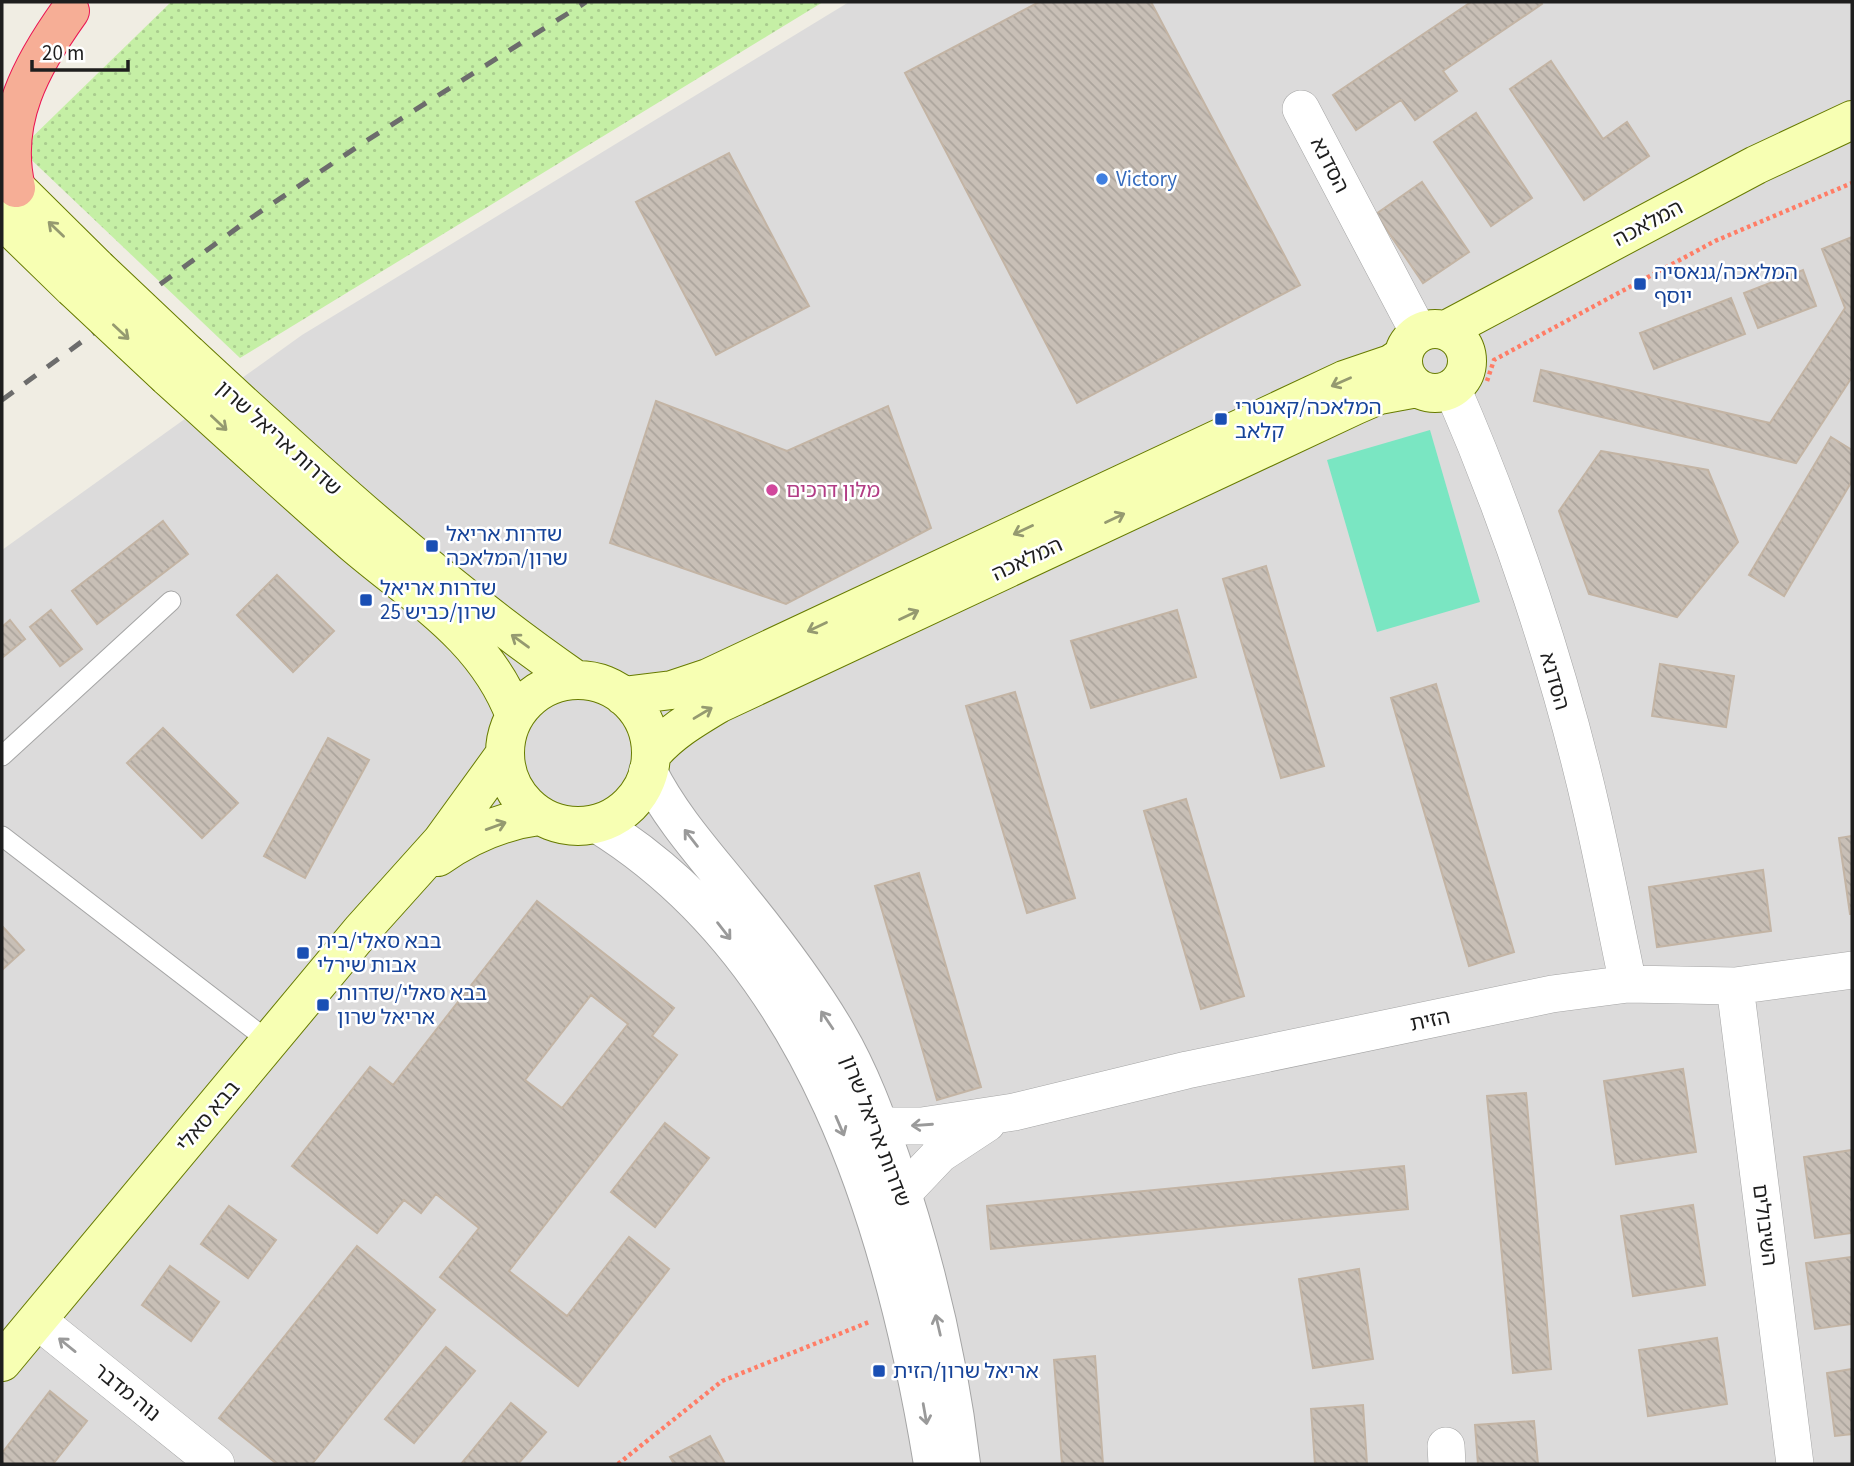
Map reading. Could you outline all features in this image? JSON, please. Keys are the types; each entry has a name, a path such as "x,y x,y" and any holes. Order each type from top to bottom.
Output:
{"highway":[{"path":"2,72 75,6"},
{"path":"6,194 12,108 32,63 75,6"}],"main road":[{"name":"המלאכה","path":"650,764 661,743 718,704 1379,395 1434,358 1756,165 1852,120"},
{"name":"המלאכה","path":"623,696 673,690 708,678 1345,380 1391,364 1434,358 1491,334 1750,193 1852,145"},
{"name":"שדרות אריאל שרון","path":"6,194 85,278 178,365 499,626 576,680"},
{"name":"שדרות אריאל שרון","path":"178,365 287,485 468,640 488,662 505,688 515,716"},
{"path":"576,680 598,683 623,696 642,717 649,738 650,764 634,800 618,815 598,824 565,826 539,816 526,805 513,787 505,754 508,732 515,716 525,702 543,689 576,680"},
{"name":"בבא סאלי","path":"2,1362 362,929 416,873 505,754"},
{"name":"בבא סאלי","path":"416,873 473,835 499,824 539,816"}],"street":[{"name":"הסדנא","path":"1301,108 1434,358 1479,449 1512,540 1592,810 1628,984"},
{"name":"שדרות אריאל שרון","path":"650,764 670,811 768,935 837,1034 879,1126 902,1194 943,1349 961,1464"},
{"name":"שדרות אריאל שרון","path":"598,824 635,847 692,895 759,977 797,1036 858,1168 882,1235 902,1308 933,1464"},
{"name":"הזית","path":"879,1126 922,1126 1014,1112 1187,1070 1552,995 1628,984 1735,986 1852,970"},
{"name":"השיבולים","path":"1735,986 1796,1464"},
{"name":"הזית","path":"902,1194 940,1154 961,1137 1014,1112"},
{"name":"נוה מדבר","path":"37,1320 216,1464"}],"lane":[{"path":"2,755 171,601"},
{"path":"2,836 270,1042"}],"path":[{"path":"618,1464 722,1381 902,1308"}],"shaded area":[{"path":"849,2 1852,2 1852,1464 2,1464 2,550 302,335"}],"green space":[{"path":"171,2 823,2 240,358 20,149"},
{"path":"1430,430 1480,602 1377,632 1327,460"}],"building":[{"name":"Victory","path":"1039,2 1151,2 1300,285 1077,403 905,73"},
{"path":"1471,2 1542,4 1443,71 1457,91 1415,120 1401,100 1356,130 1333,95"},
{"path":"1551,61 1603,139 1627,122 1649,156 1584,200 1510,89"},
{"path":"1476,113 1532,198 1491,226 1434,142"},
{"path":"729,153 809,306 716,355 636,202"},
{"path":"1422,182 1469,252 1423,283 1376,214"},
{"path":"1852,237 1852,377 1796,463 1534,401 1541,370 1770,423 1845,308 1822,249"},
{"path":"1803,270 1816,306 1758,328 1744,293"},
{"path":"1731,298 1745,334 1654,369 1640,333"},
{"name":"מלון דרכים","path":"656,401 787,451 888,406 931,528 786,604 610,543"},
{"path":"1831,437 1852,450 1852,481 1784,596 1749,575"},
{"path":"1601,451 1708,470 1738,542 1677,617 1589,594 1559,511"},
{"path":"163,521 188,554 97,624 72,591"},
{"path":"1266,566 1324,766 1281,778 1223,579"},
{"path":"277,575 334,631 293,672 237,615"},
{"path":"51,610 82,649 60,666 30,627"},
{"path":"1177,610 1196,677 1091,708 1071,641"},
{"path":"10,620 25,639 2,658 2,627"},
{"path":"1660,664 1734,676 1726,727 1652,716"},
{"path":"1436,684 1514,952 1469,966 1391,698"},
{"path":"1015,692 1075,898 1027,913 966,706"},
{"path":"163,728 238,803 202,838 127,763"},
{"path":"328,738 369,760 305,878 264,856"},
{"path":"1186,799 1244,996 1201,1009 1144,811"},
{"path":"1852,836 1852,914 1850,914 1839,838"},
{"path":"1763,870 1771,931 1657,947 1649,887"},
{"path":"919,873 981,1087 937,1100 875,886"},
{"path":"537,901 674,1008 652,1036 677,1055 509,1271 567,1316 629,1237 669,1269 578,1386 440,1277 479,1228 436,1194 421,1213 404,1200 377,1233 292,1166 370,1067 393,1085","holes":["591,995 628,1024 562,1108 525,1080"]},
{"path":"2,926 24,950 2,970"},
{"path":"1683,1069 1696,1152 1616,1164 1604,1081"},
{"path":"1526,1093 1551,1369 1513,1373 1487,1096"},
{"path":"665,1123 709,1158 655,1227 611,1192"},
{"path":"1852,1150 1852,1233 1815,1238 1804,1157"},
{"path":"1404,1166 1408,1209 991,1249 987,1206"},
{"path":"1693,1205 1705,1285 1633,1296 1621,1216"},
{"path":"229,1206 276,1240 248,1278 201,1244"},
{"path":"357,1246 435,1310 312,1464 277,1464 219,1418"},
{"path":"1852,1257 1852,1324 1815,1329 1806,1263"},
{"path":"170,1266 219,1302 191,1341 142,1305"},
{"path":"1359,1269 1373,1359 1313,1368 1299,1279"},
{"path":"1717,1338 1727,1404 1648,1416 1639,1350"},
{"path":"446,1347 475,1371 414,1443 385,1419"},
{"path":"1095,1356 1103,1464 1062,1464 1054,1360"},
{"path":"1852,1369 1852,1434 1835,1436 1827,1373"},
{"path":"50,1391 87,1421 53,1464 2,1464 2,1453"},
{"path":"511,1403 546,1432 518,1464 461,1464"},
{"path":"1363,1405 1367,1464 1315,1464 1311,1409"},
{"path":"1534,1421 1538,1464 1478,1464 1475,1425"},
{"path":"710,1436 725,1464 674,1464 670,1457"}],"railway":[{"path":"2,400 248,220 366,141 586,2"}],"place":[{"name":"Victory","path":"1102,179"},
{"name":"המלאכה/גנאסיה יוסף","path":"1640,284"},
{"name":"המלאכה/קאנטרי קלאב","path":"1221,419"},
{"name":"מלון דרכים","path":"772,490"},
{"name":"שדרות אריאל שרון/המלאכה","path":"432,546"},
{"name":"שדרות אריאל שרון/כביש 25","path":"366,600"},
{"name":"בבא סאלי/בית אבות שירלי","path":"303,953"},
{"name":"בבא סאלי/שדרות אריאל שרון","path":"323,1005"},
{"name":"אריאל שרון/הזית","path":"879,1371"}]}
